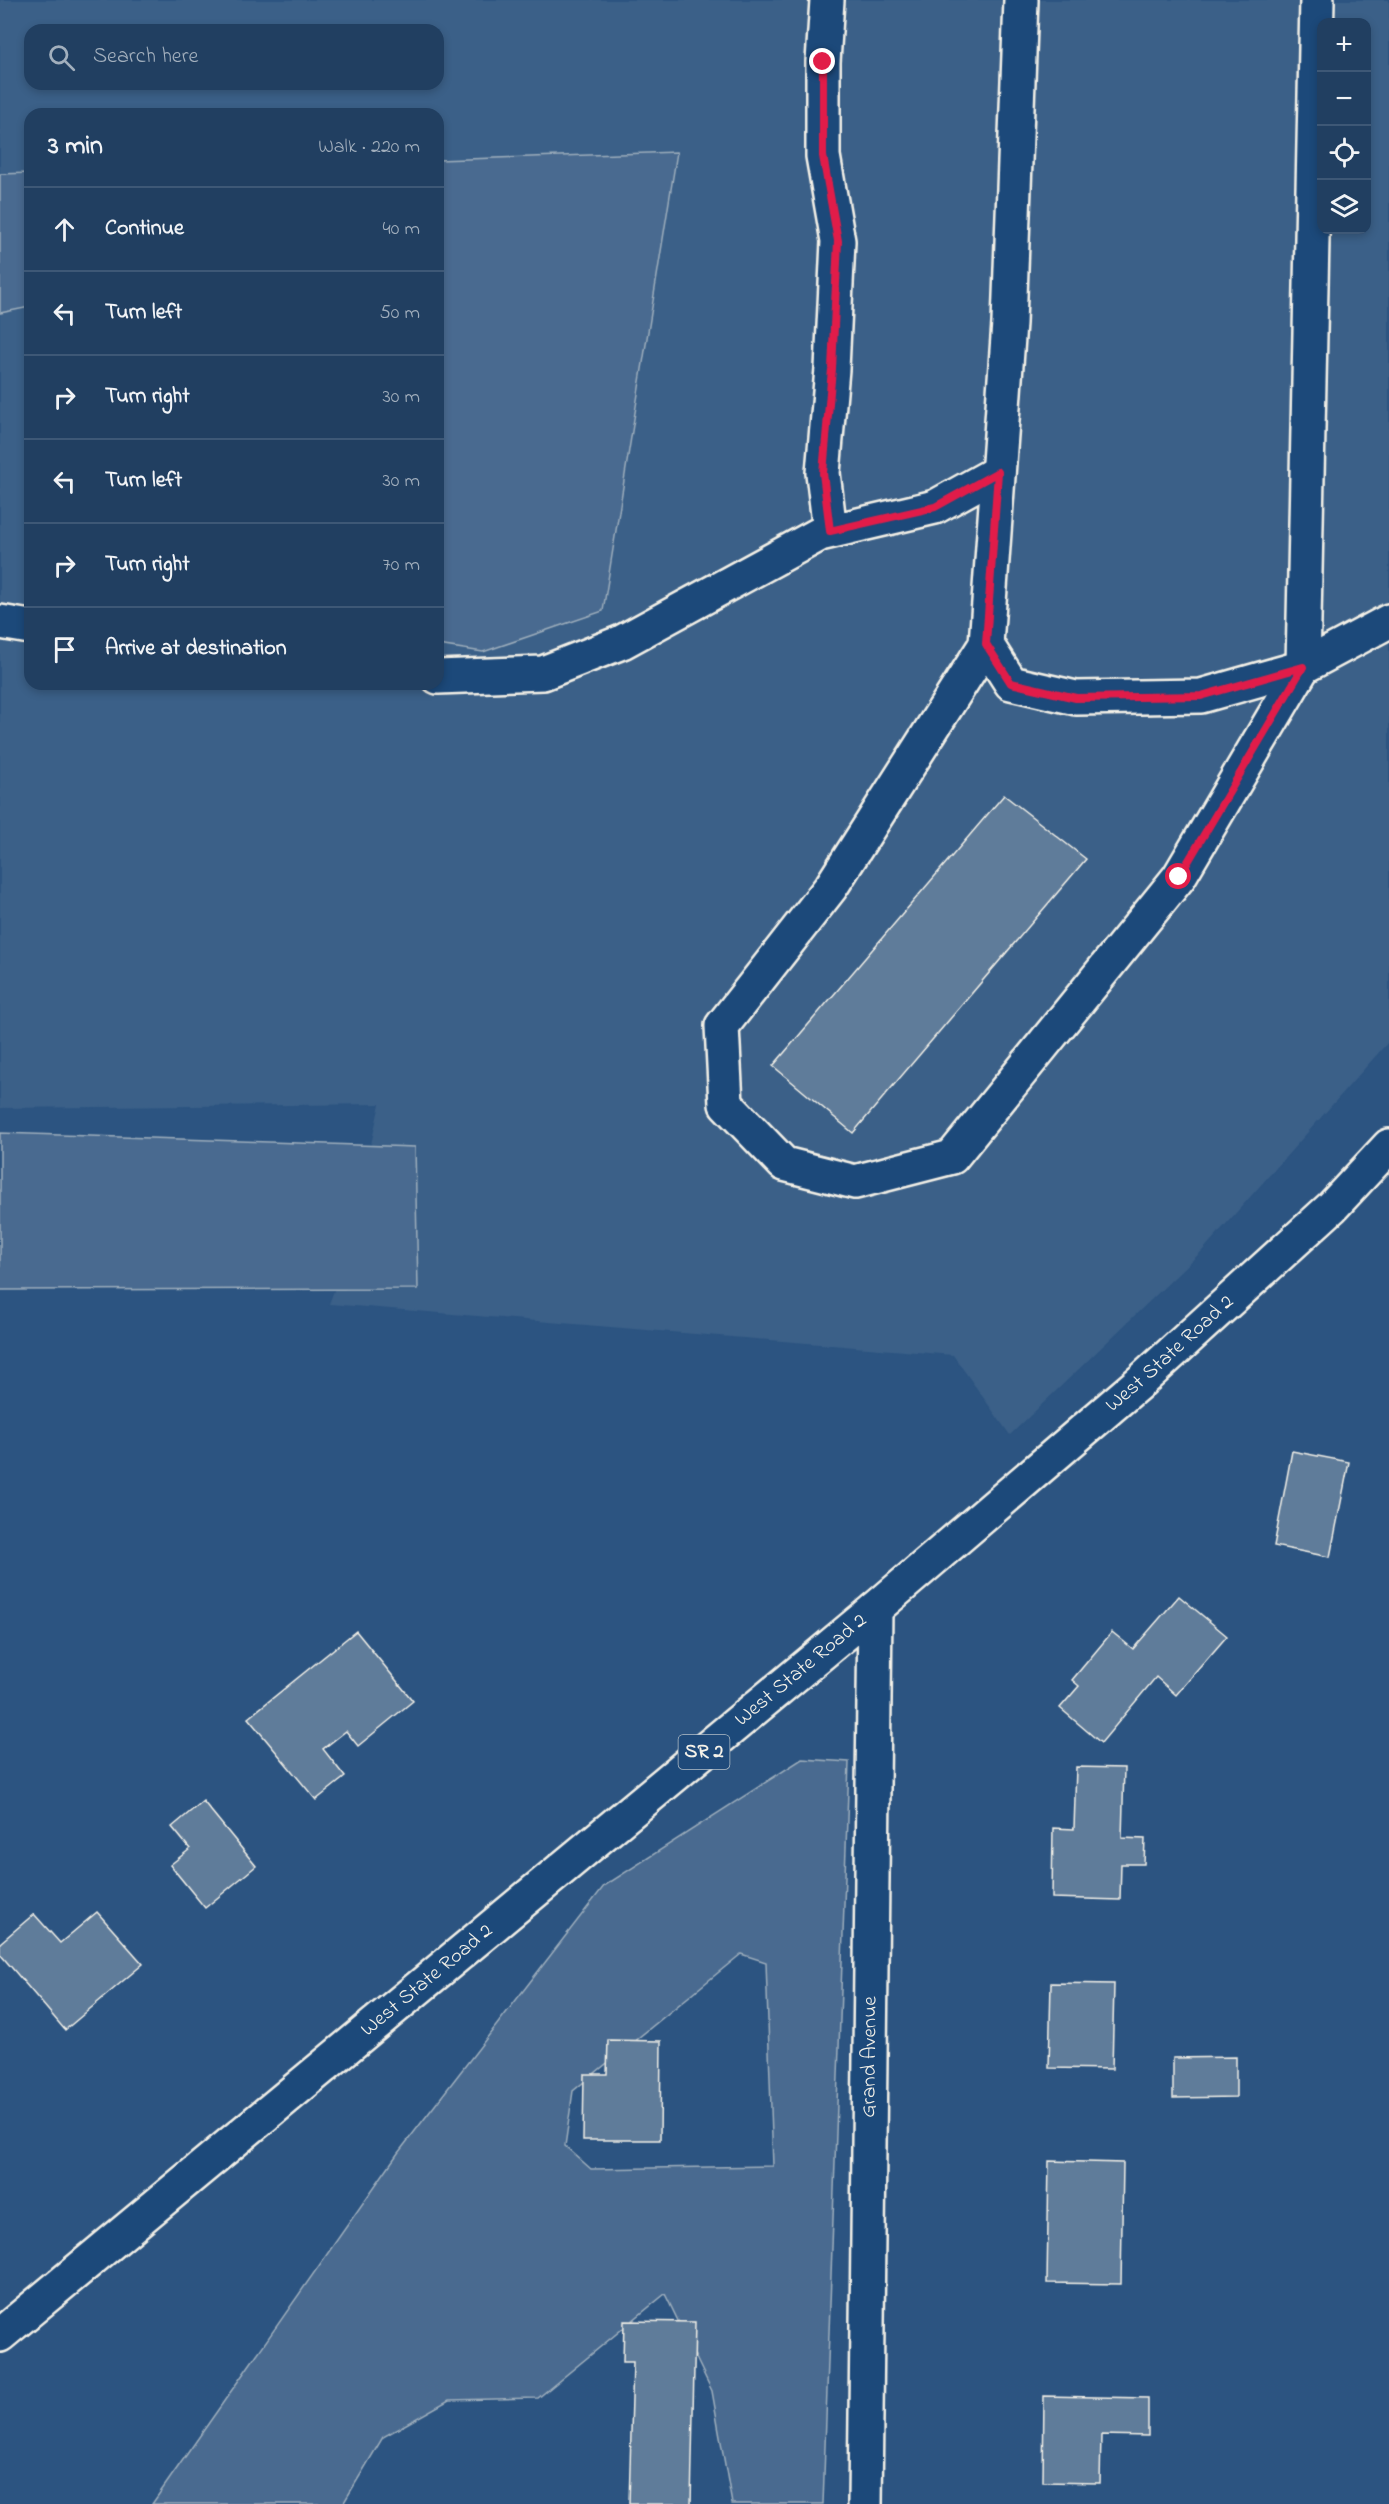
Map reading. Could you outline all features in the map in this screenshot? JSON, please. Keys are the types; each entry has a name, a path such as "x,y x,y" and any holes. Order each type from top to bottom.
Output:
{"main road":[{"path":"827,0 823,62 823,156 838,241 832,369 823,473 830,531"},
{"path":"1022,0 1009,323 986,644 831,888 722,1026 726,1104 784,1164 855,1182 952,1157 1179,877 1303,667 1317,0"},
{"path":"444,676 543,673 622,642 820,534 935,507 998,472"},
{"path":"986,644 1011,683 1076,698 1201,696 1303,667 1389,621"},
{"path":"0,622 24,626"},
{"name":"West State Road 2","path":"0,2335 875,1609 1141,1381 1332,1207 1389,1146"},
{"name":"Grand Avenue","path":"865,2504 875,1609"}],"shaded area":[{"path":"0,0 1389,0 1389,1041 1202,1251 1010,1435 953,1355 329,1304 345,1261 380,1104 0,1108"},
{"path":"677,152 603,611 483,652 444,646 444,160"},
{"path":"24,173 24,308 0,313 0,174"},
{"path":"0,1133 415,1147 418,1289 0,1290"},
{"path":"802,1759 849,1762 823,2504 732,2504 712,2391 665,2294 538,2398 449,2400 383,2437 343,2504 152,2504 398,2153 604,1886","holes":["741,1954 766,1962 773,2166 591,2169 565,2146 573,2091"]}],"building":[{"path":"1004,795 1086,859 853,1133 773,1066"},
{"path":"1292,1451 1349,1462 1330,1557 1274,1546"},
{"path":"1179,1596 1227,1636 1176,1695 1156,1677 1101,1743 1060,1708 1079,1686 1072,1680 1112,1632 1133,1649"},
{"path":"356,1631 413,1701 358,1746 346,1731 323,1749 345,1777 316,1800 248,1718"},
{"path":"1076,1767 1124,1768 1122,1838 1145,1839 1144,1864 1121,1864 1120,1900 1052,1898 1053,1828 1074,1829"},
{"path":"203,1801 256,1866 205,1908 170,1865 190,1849 172,1827"},
{"path":"97,1912 143,1964 65,2030 0,1954 0,1943 34,1914 60,1943"},
{"path":"1051,1983 1114,1984 1112,2069 1049,2068"},
{"path":"608,2040 661,2041 660,2140 583,2140 584,2074 607,2074"},
{"path":"1236,2057 1236,2097 1173,2098 1173,2058"},
{"path":"1049,2161 1123,2163 1121,2284 1047,2283"},
{"path":"624,2321 695,2322 691,2504 629,2504 633,2362 623,2362"},
{"path":"1044,2396 1148,2398 1148,2436 1101,2435 1100,2483 1043,2482"}],"route":[{"path":"823,62 823,156 838,241 832,369 823,473 830,531 935,507 998,472 986,644 1011,683 1076,698 1201,696 1303,667 1179,877"}]}
